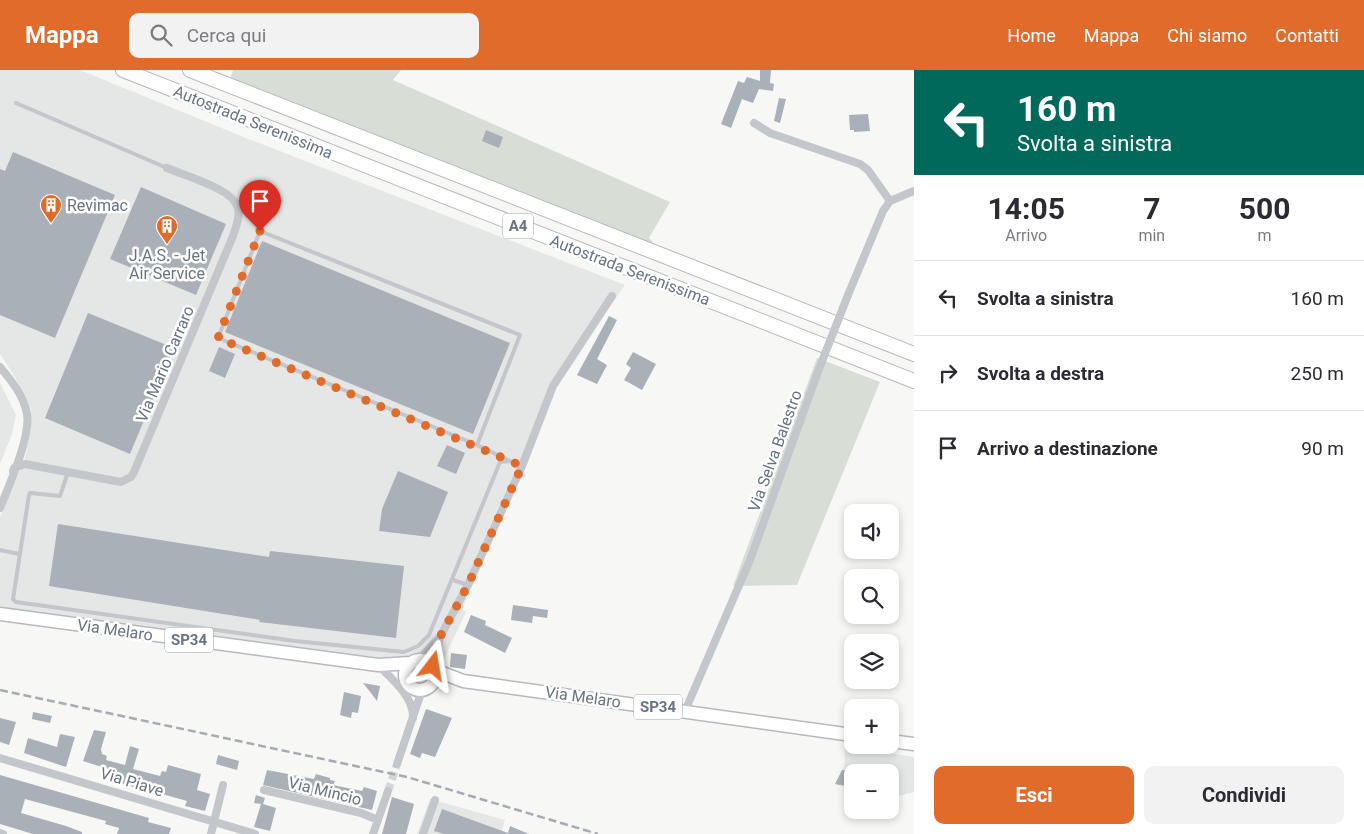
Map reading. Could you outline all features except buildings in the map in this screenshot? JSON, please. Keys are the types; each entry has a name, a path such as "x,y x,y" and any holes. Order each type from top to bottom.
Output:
{"highway":[{"name":"Autostrada Serenissima","path":"123,70 914,380"},
{"name":"Autostrada Serenissima","path":"190,70 914,354"}],"main road":[{"name":"Via Melaro","path":"0,614 378,665 427,660 434,668 463,681 844,734"},
{"path":"409,685 405,676 414,661"},
{"name":"Via Melaro","path":"378,665 396,673 409,685 428,687 463,681"},
{"path":"428,687 434,668"},
{"path":"899,742 914,744"}],"street":[{"path":"754,123 770,133 860,164 868,170 890,201 914,191"},
{"name":"Via Mario Carraro","path":"13,471 14,468 25,464 120,482 131,477 239,218 238,207 230,194 167,168"},
{"name":"Via Selva Balestro","path":"685,711 750,560 819,369 883,211 890,201"},
{"path":"434,668 440,637 468,585 522,466 553,386 612,296"},
{"path":"0,366 14,385 27,414 24,445 0,508"},
{"path":"414,661 440,637"},
{"path":"378,665 408,699 413,710 413,722"},
{"path":"397,764 428,687"},
{"name":"Via Piave","path":"0,758 255,834"},
{"path":"211,834 223,785"},
{"name":"Via Mincio","path":"264,790 360,813 378,820"},
{"path":"373,834 388,791"},
{"path":"423,834 435,800"}],"lane":[{"name":"Via Mario Carraro","path":"16,103 167,168"},
{"path":"477,445 520,335 260,231 218,338 477,445 522,466"},
{"path":"68,472 60,496 30,493 29,495 13,599 16,602 295,641 404,652 418,646 429,635 500,462 510,461"},
{"path":"0,550 20,554"},
{"path":"453,580 468,585"}],"shaded area":[{"path":"0,70 80,70 246,138 625,285 558,379 486,534 463,609 466,612 440,668 439,677 0,614 0,517 24,461 31,429 31,409 15,377 0,354"},
{"path":"233,70 401,70 393,80 670,202 649,238 657,247 230,79"},
{"path":"817,358 880,382 797,585 733,586"},
{"path":"0,383 16,415 12,434 0,464"},
{"path":"845,754 895,754 914,757 914,792 899,796 899,764 844,764"},
{"path":"844,770 844,786 835,784"},
{"path":"430,799 505,820 501,834 417,834"}],"tunnel":[{"path":"388,791 397,764"}],"railway":[{"path":"0,690 407,777 598,834"}],"place":[{"name":"Revimac","path":"51,224"},
{"name":"J.A.S. - Jet Air Service","path":"167,245"}],"route":[{"path":"260,231 218,338 477,445 522,466 468,585 440,637 433,666"}]}
